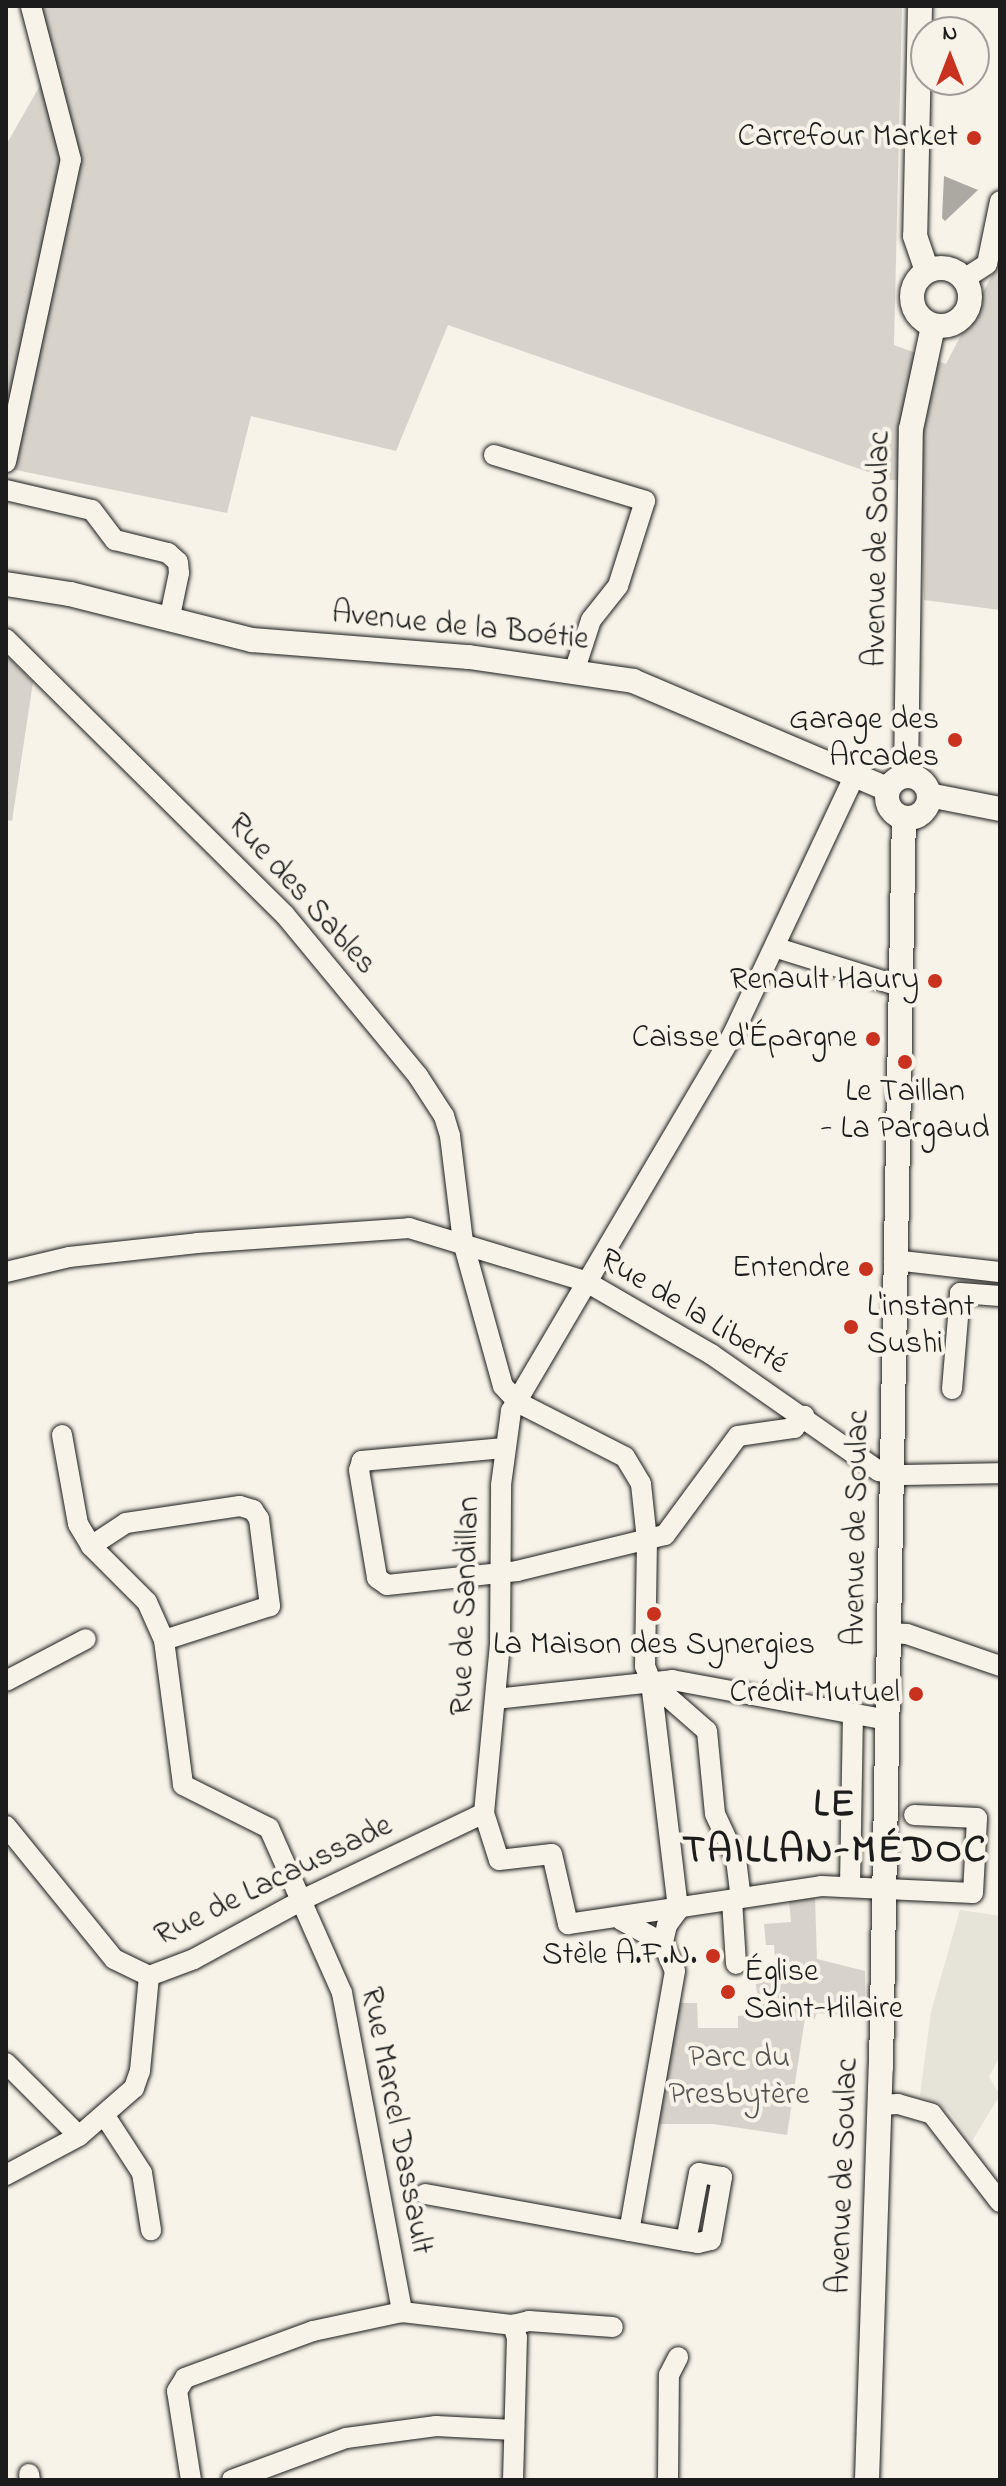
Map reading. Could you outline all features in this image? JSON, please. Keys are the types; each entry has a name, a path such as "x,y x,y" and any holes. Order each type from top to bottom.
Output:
{"main road":[{"path":"920,6 915,236 927,271"},
{"path":"944,268 964,279 970,303 963,317 933,326 919,318 911,297 927,271 944,268"},
{"name":"Avenue de Soulac","path":"897,782 911,429 933,326"},
{"name":"Avenue de la Boétie","path":"8,584 252,640 575,669 633,681 856,773 897,782"},
{"path":"922,781 929,795 924,811 904,818 888,806 897,782 922,781"},
{"path":"929,795 1000,809"},
{"name":"Avenue de Soulac","path":"867,2480 880,2105 904,818"}],"street":[{"path":"6,462 71,160 31,6"},
{"path":"964,279 987,264 1000,201"},
{"path":"494,455 645,501 618,586 591,620 575,669"},
{"path":"6,490 92,510 115,540 168,553 178,562 179,573 169,621"},
{"name":"Rue des Sables","path":"6,639 218,843 285,915 418,1076 444,1116 450,1136 463,1242 503,1386 519,1403"},
{"name":"Rue de Sandillan","path":"484,1813 495,1699 504,1448 511,1411 519,1403 585,1281 733,1034 777,948 856,773"},
{"path":"777,948 899,986"},
{"name":"Rue de la Liberté","path":"6,1272 69,1257 258,1237 409,1228 585,1281 804,1416 858,1458 891,1474 1000,1473"},
{"path":"894,1260 1000,1272"},
{"path":"952,1389 960,1293 1000,1296"},
{"path":"519,1403 625,1457 641,1484 647,1540 645,1666 651,1682 678,1910 667,1925 663,1943 675,1971 629,2231"},
{"path":"504,1448 362,1461 359,1470 375,1569 387,1585 501,1573 647,1540 676,1526 738,1436 794,1428 804,1416"},
{"path":"62,1435 78,1524 91,1546 147,1602 164,1640 270,1606 259,1519 253,1510 240,1506 126,1523 91,1546"},
{"path":"889,1633 907,1634 1000,1666"},
{"path":"6,1681 86,1639"},
{"name":"Rue Marcel Dassault","path":"164,1640 183,1785 269,1828 304,1899 342,1993 402,2312"},
{"path":"651,1682 707,1731 715,1814 736,1859 736,1964"},
{"path":"495,1699 651,1682 710,1685 888,1720"},
{"path":"850,1885 853,1714"},
{"path":"484,1813 499,1860 552,1854 568,1924 621,1920 736,1899 850,1885 973,1893 977,1818 914,1815"},
{"name":"Rue de Lacaussade","path":"6,1826 114,1959 149,1976 194,1959 304,1899 484,1813"},
{"path":"621,1920 663,1943"},
{"path":"6,2175 79,2136 134,2088 140,2071 149,1976"},
{"path":"6,2063 79,2136"},
{"path":"880,2105 898,2104 932,2114 1000,2202"},
{"path":"105,2116 142,2173 151,2230"},
{"path":"425,2194 686,2241"},
{"path":"191,2480 177,2391 185,2378 313,2331 402,2312 513,2325 529,2321 613,2327"},
{"path":"513,2325 517,2338 513,2480"},
{"path":"668,2480 669,2375 678,2357"},
{"path":"232,2480 346,2438 436,2426 514,2430"}],"shaded area":[{"path":"944,176 978,190 945,221 942,218"},
{"path":"960,1910 1000,1916 1000,2056 989,2077 1000,2095 972,2141 949,2111 920,2095 931,2012"}],"green space":[{"path":"41,6 902,6 894,345 946,364 1000,260 1000,610 924,600 919,481 891,480 448,325 396,451 251,416 227,513 6,468 6,145 42,82"},
{"path":"6,655 33,682 12,821 6,820"},
{"name":"Parc du Presbytère","path":"815,1898 817,1959 865,1971 865,2012 839,2008 838,2015 817,2013 814,2020 805,2018 787,2135 713,2124 647,2124 674,2003 697,2003 698,2028 738,2028 738,2016 747,2015 747,2003 758,2003 755,1975 776,1974 774,1945 766,1945 764,1924 791,1922 789,1901"}],"place":[{"name":"Carrefour Market","path":"974,138"},
{"name":"Garage des Arcades","path":"955,740"},
{"name":"Renault Haury","path":"935,981"},
{"name":"Caisse d'Épargne","path":"873,1039"},
{"name":"Le Taillan - La Pargaud","path":"905,1062"},
{"name":"Entendre","path":"866,1269"},
{"name":"L'instant Sushi","path":"851,1327"},
{"name":"La Maison des Synergies","path":"654,1614"},
{"name":"Crédit Mutuel","path":"916,1694"},
{"name":"Stèle A.F.N.","path":"713,1956"},
{"name":"Église Saint-Hilaire","path":"728,1992"}],"district":[{"name":"LE TAILLAN-MÉDOC","path":"835,1829"}]}
